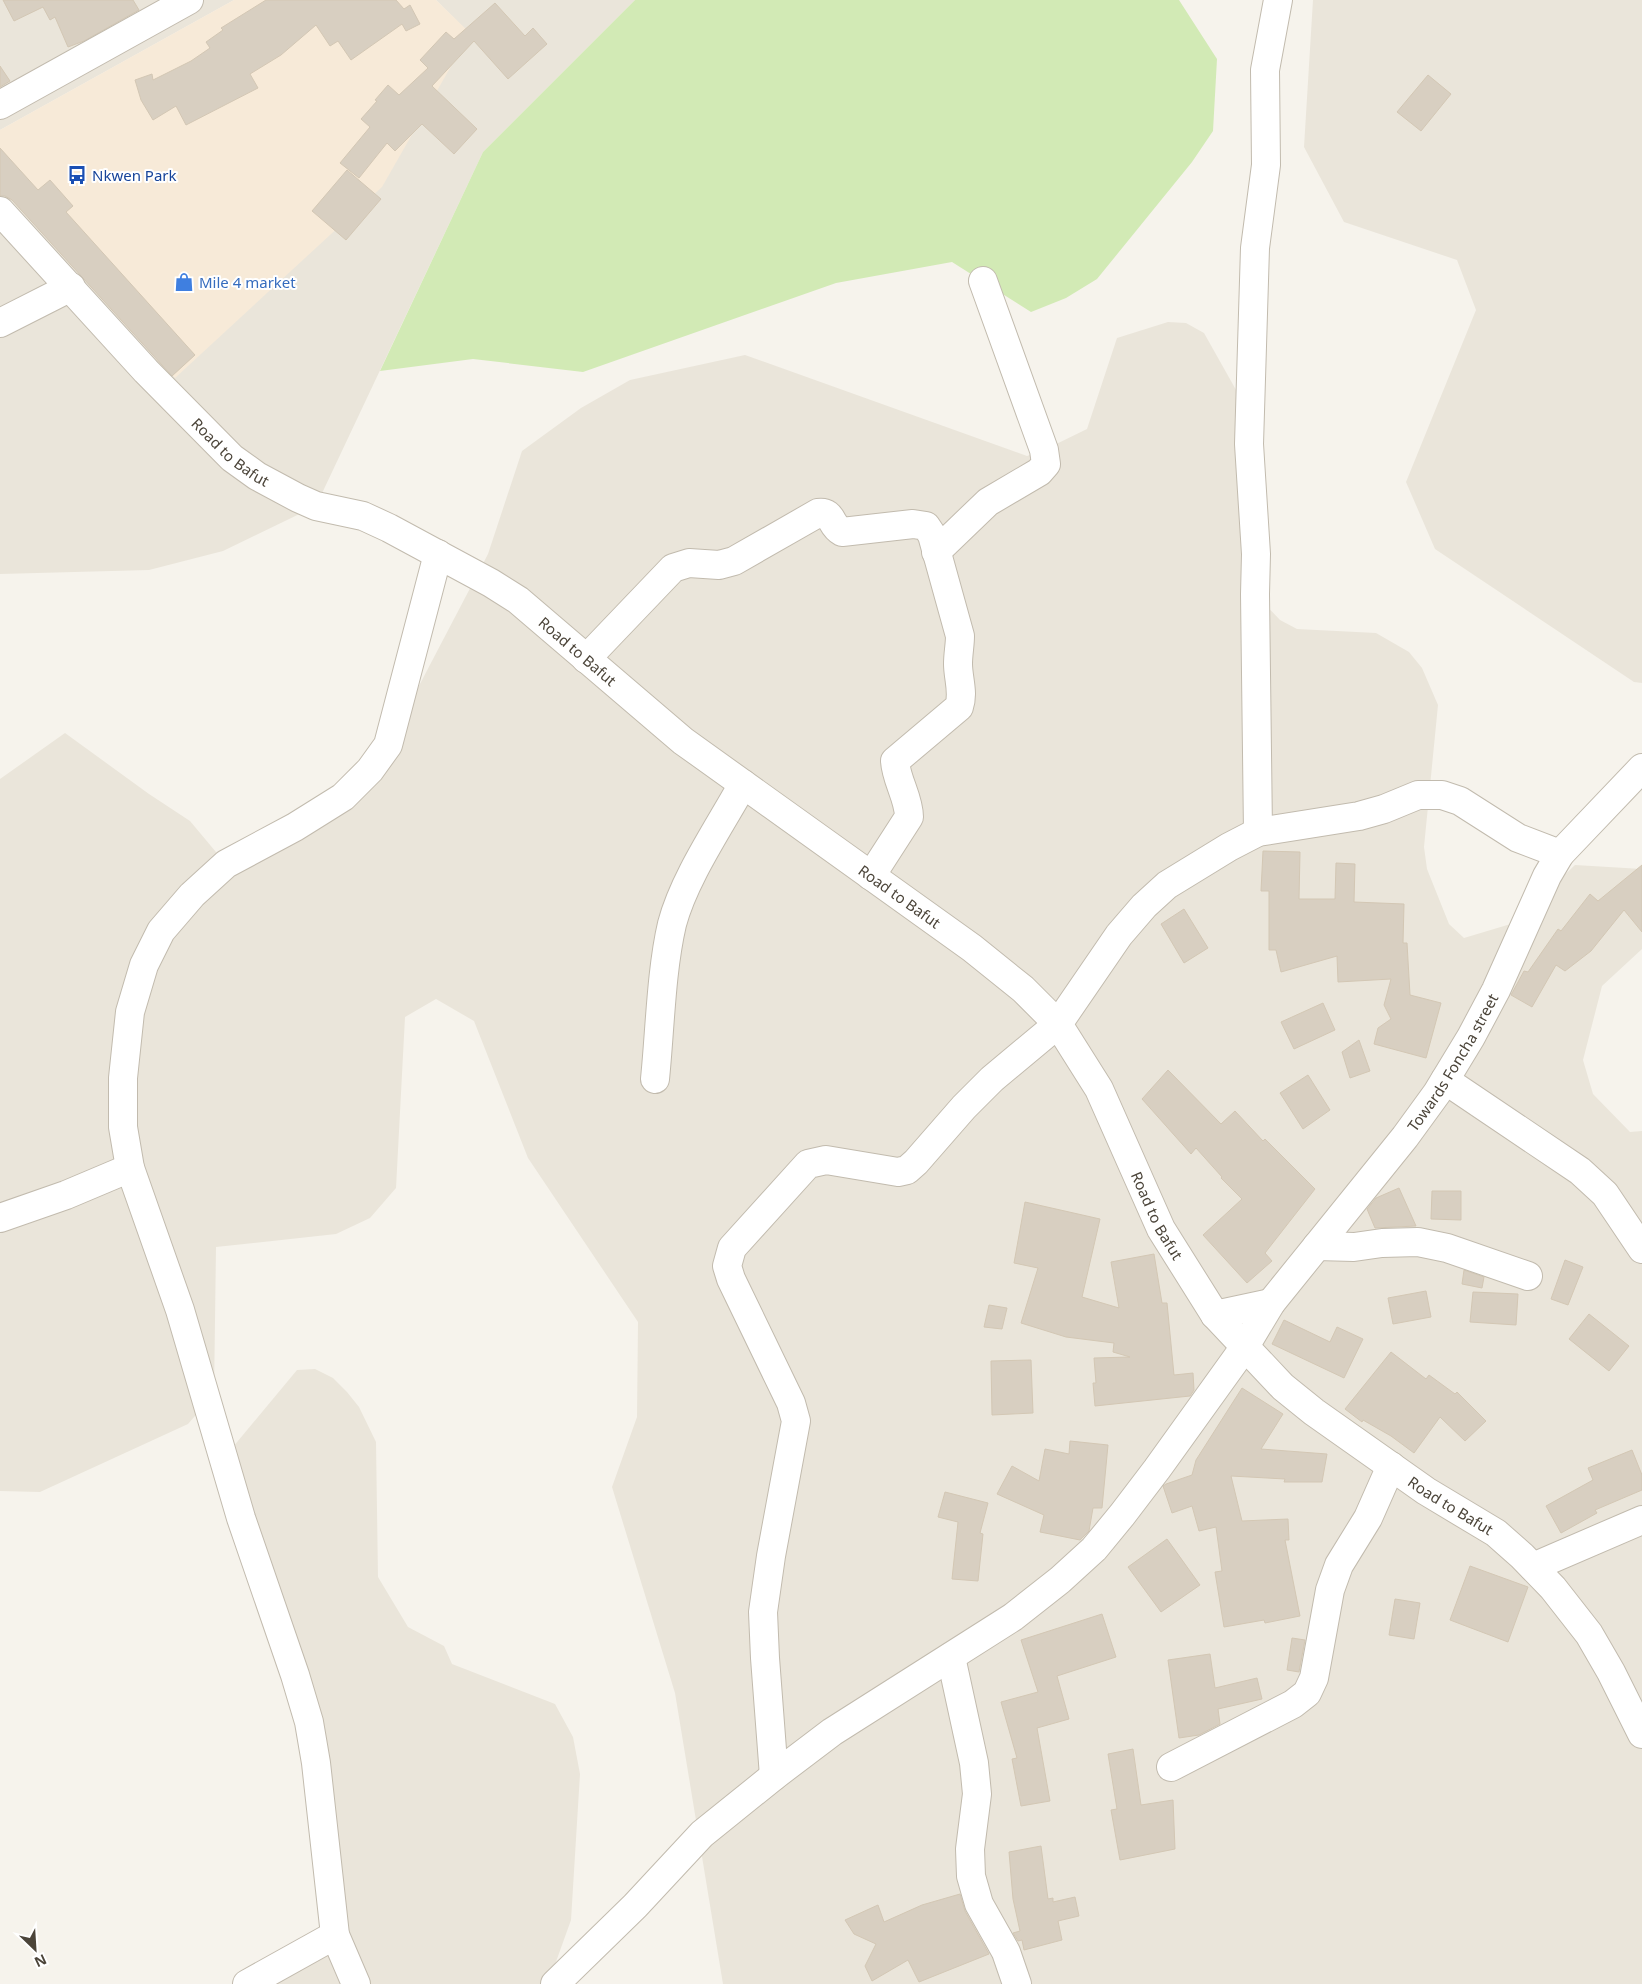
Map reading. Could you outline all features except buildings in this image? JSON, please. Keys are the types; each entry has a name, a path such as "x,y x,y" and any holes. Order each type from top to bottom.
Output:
{"street":[{"path":"0,105 189,0"},
{"path":"1258,832 1254,594 1256,554 1249,444 1255,248 1266,165 1265,70 1278,0"},
{"name":"Road to Bafut","path":"0,211 146,371 232,458 257,476 307,502 363,516 438,554 518,600 683,741 972,948 1023,989 1058,1024 1099,1089 1161,1229 1215,1315 1244,1348 1283,1387 1314,1412 1426,1491 1496,1533 1533,1567 1553,1588 1589,1634 1611,1672 1642,1734"},
{"path":"936,552 988,502 1039,472 1046,464 1044,450 983,281"},
{"path":"0,323 71,287"},
{"path":"586,659 673,568 689,563 719,565 734,561 818,513 825,512 829,515 835,528 842,532 913,524 926,526 932,535 960,636 957,662 962,700 959,707 895,761 896,770 909,809 909,817 871,876"},
{"path":"356,1984 334,1935 316,1763 309,1722 295,1674 241,1518 180,1310 130,1168 123,1127 123,1078 130,1012 144,966 161,931 192,894 226,864 295,827 343,796 370,770 388,745 438,554"},
{"name":"Towards Foncha street","path":"555,1984 635,1906 702,1834 832,1732 1013,1617 1060,1580 1094,1549 1157,1469 1244,1348 1271,1303 1405,1137 1445,1080 1472,1038 1547,876 1560,854 1642,768"},
{"path":"655,1079 672,923 685,888 743,784"},
{"path":"774,1776 763,1612 770,1556 796,1420 791,1403 731,1279 727,1266 732,1248 808,1164 826,1160 898,1172 907,1170 992,1079 1058,1024 1119,935 1144,906 1167,885 1229,847 1258,832 1359,816 1384,809 1418,795 1442,795 1460,801 1518,838 1560,854"},
{"path":"1445,1080 1580,1171 1605,1194 1642,1249"},
{"path":"0,1218 66,1195 130,1168"},
{"path":"1317,1246 1354,1247 1382,1243 1418,1242 1447,1248 1528,1276"},
{"path":"1215,1315 1271,1303"},
{"path":"1171,1767 1292,1704 1308,1693 1314,1678 1330,1590 1339,1565 1368,1518 1391,1466"},
{"path":"1533,1567 1642,1520"},
{"path":"951,1657 974,1763 977,1794 970,1849 971,1876 979,1904 1006,1952 1017,1984"},
{"path":"247,1984 334,1935"}],"shaded area":[{"path":"0,0 234,0 0,130"},
{"name":"Mile 4 market","path":"234,0 436,0 470,33 382,187 175,378 0,183 0,130"},
{"path":"436,0 635,0 483,152 316,506 223,551 149,570 0,574 0,183 470,34"},
{"path":"1313,0 1642,0 1642,683 1634,682 1435,549 1406,482 1476,310 1457,260 1344,222 1304,147"},
{"path":"1168,322 1186,323 1204,333 1249,413 1255,594 1280,620 1297,629 1376,633 1409,652 1422,668 1438,705 1424,847 1427,869 1449,924 1464,938 1514,923 1575,865 1642,869 1642,949 1602,986 1583,1060 1593,1094 1630,1132 1642,1131 1642,1984 723,1984 675,1693 612,1487 637,1417 638,1322 528,1158 474,1021 436,999 405,1017 396,1188 370,1218 336,1234 216,1247 214,1394 188,1424 40,1492 0,1491 0,779 65,733 149,794 190,821 226,864 295,827 388,745 488,554 522,451 581,408 630,380 745,355 1027,456 1044,450 1087,429 1117,338"},
{"path":"315,1369 333,1378 347,1392 359,1407 376,1442 378,1577 408,1627 444,1646 452,1664 555,1704 573,1737 580,1774 571,1920 548,1984 247,1984 334,1934 316,1763 223,1459 297,1370"}],"green space":[{"path":"635,0 1179,0 1217,59 1213,131 1192,162 1097,279 1066,298 1031,312 952,262 836,283 583,372 473,359 380,371 483,152"}],"place":[{"name":"Nkwen Park","path":"77,175"},
{"name":"Mile 4 market","path":"184,282"}]}
